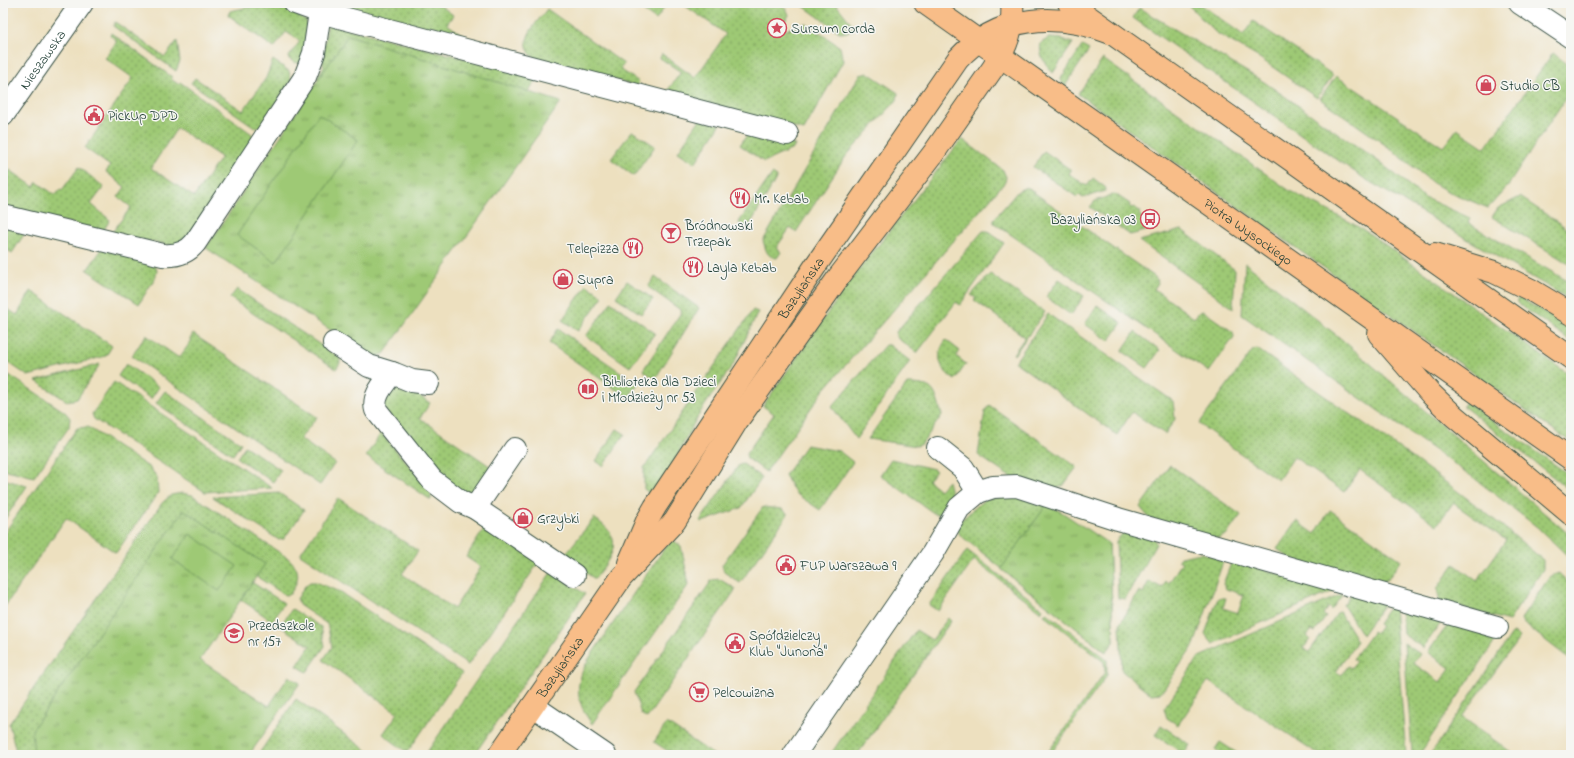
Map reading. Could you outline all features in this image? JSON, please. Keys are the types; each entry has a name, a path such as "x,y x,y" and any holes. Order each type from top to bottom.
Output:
{"main road":[{"name":"Piotra Wysockiego","path":"925,3 1571,459"},
{"name":"Bazyliańska","path":"499,755 621,578 675,521 737,421 838,278 937,149 1001,56 1012,25 1012,3"},
{"path":"1069,3 1571,358"},
{"name":"Bazyliańska","path":"621,578 654,507 816,265 958,59 978,40 1012,25 1041,19 1057,19 1083,24 1111,33"},
{"path":"1407,242 1437,255 1494,272 1531,290 1571,314"},
{"path":"1354,306 1431,394 1454,416 1571,514"}],"street":[{"name":"Nieszawska","path":"3,115 82,3"},
{"path":"295,3 320,12 787,134"},
{"path":"1520,3 1571,37"},
{"path":"3,216 163,255 174,256 188,249 195,243 305,76 314,53 320,12"},
{"path":"334,343 369,366 412,381 428,383"},
{"path":"392,373 375,400 378,414 432,480 450,494 475,508 574,575"},
{"path":"938,448 963,468 978,492"},
{"path":"475,508 515,449"},
{"path":"794,755 933,553 959,508 978,492 997,486 1017,486 1118,519 1497,627"},
{"path":"533,706 605,755"}],"green space":[{"path":"268,3 281,3 307,22 303,62 295,63 288,58 300,41 286,32 274,48 228,15 230,11"},
{"path":"332,3 437,3 453,15 447,24 470,40 468,42 335,6"},
{"path":"632,3 667,3 656,20"},
{"path":"681,3 777,3 787,10 789,15 786,20 772,24 775,33 806,23 840,47 843,61 804,130 665,94 681,72 660,58 662,54 695,78 726,34"},
{"path":"799,3 835,3 854,27 852,31 841,33"},
{"path":"1186,3 1199,3 1243,35 1253,21 1333,75 1317,98 1261,59 1215,32"},
{"path":"1139,8 1264,82 1378,161 1425,198 1470,218 1468,223 1571,283 1571,300 1365,179 1133,18"},
{"path":"547,9 624,64 620,69 639,82 637,86 534,58 529,52 527,39 533,27"},
{"path":"115,22 165,57 177,41 180,61 176,71 113,26"},
{"path":"328,24 539,77 525,95 325,83 317,78 324,66 322,60"},
{"path":"111,33 172,77 171,79 178,84 180,82 252,134 253,139 190,234 175,246 111,234 131,207 118,197 125,187 106,172 110,166 85,148 133,78 105,58 117,41 110,35","holes":["177,128 221,157 194,197 151,168"]},
{"path":"348,35 561,102 384,354 373,358 206,248"},
{"path":"1049,38 1061,39 1073,43 1053,73 1045,63 1040,47 1041,43"},
{"path":"1082,46 1089,50 1065,86 1060,80"},
{"path":"1553,53 1571,67 1571,90 1507,187 1488,208 1447,191 1433,183 1391,149 1320,99 1336,76 1443,147 1457,129 1485,148"},
{"path":"1103,59 1290,191 1370,234 1571,376 1571,442 1078,94"},
{"path":"273,60 289,71 291,80 260,127 256,128 191,83 195,78 243,111 266,78"},
{"path":"868,73 898,93 897,100 846,156 796,232 790,228 776,248 781,252 777,258 771,256 767,252 763,241 860,75"},
{"path":"319,114 358,140 276,262 237,235"},
{"path":"700,119 720,125 695,163 678,152"},
{"path":"632,131 655,146 634,176 611,159"},
{"path":"749,132 795,145 793,149 764,162 740,145"},
{"path":"962,139 1003,170 1006,177 1005,182 823,391 766,472 747,458 746,454 774,414 763,406 850,281"},
{"path":"1044,151 1071,170 1069,174 1087,186 1093,178 1106,188 1105,191 1083,198 1079,195 1077,197 1033,167"},
{"path":"79,167 104,187 91,204 110,220 103,231 3,207 3,181 10,170 34,187 37,182 55,195 60,189 62,190"},
{"path":"772,174 777,177 747,230 740,225 739,222"},
{"path":"1026,187 1155,277 1158,283 1154,289 1194,318 1199,312 1203,311 1233,332 1234,337 1209,372 994,223 994,219 1018,191"},
{"path":"1115,194 1130,204 1129,206 1132,208 1134,207 1141,212 1139,215 1157,228 1130,235 1090,207 1095,201"},
{"path":"1520,197 1571,231 1571,265 1492,217 1498,208"},
{"path":"3,224 27,230 12,253 3,247"},
{"path":"1182,230 1235,270 1233,308 1139,241"},
{"path":"983,231 988,231 1004,243 960,305 956,302 917,353 896,337 896,332"},
{"path":"102,249 153,263 157,270 156,276 139,304 87,270"},
{"path":"1245,263 1339,337 1571,536 1571,559 1537,527 1474,478 1242,315"},
{"path":"990,274 1045,312 1014,355 1013,354 1025,337 974,300 976,298 971,295"},
{"path":"655,277 699,308 655,379 643,370 682,311 648,287"},
{"path":"1059,279 1084,296 1071,315 1046,297"},
{"path":"627,281 653,299 641,314 616,297"},
{"path":"587,285 603,296 578,331 562,320"},
{"path":"237,289 340,358 340,363 336,369 230,298"},
{"path":"31,291 112,346 106,356 28,376 3,359 3,306 17,315"},
{"path":"1520,298 1571,328 1571,341 1517,303 1517,300"},
{"path":"611,302 655,333 630,367 586,336"},
{"path":"1097,305 1122,323 1109,341 1085,324"},
{"path":"753,310 758,312 734,363 699,414 670,469 653,496 644,489 644,468"},
{"path":"1048,314 1173,401 1175,419 1165,434 1132,412 1117,435 1015,362"},
{"path":"558,329 638,384 628,398 549,343"},
{"path":"1135,332 1160,350 1147,368 1122,351"},
{"path":"193,334 317,417 300,439 335,463 320,485 132,356 146,335 179,358 192,340 190,339"},
{"path":"946,340 960,351 956,356 966,364 955,380 946,372 940,362 940,352"},
{"path":"885,345 889,345 910,361 856,439 832,407"},
{"path":"1257,349 1439,477 1509,531 1543,560 1543,569 1509,621 1440,602 1437,589 1454,564 1477,581 1506,540 1453,503 1437,525 1360,470 1344,492 1294,457 1278,480 1199,424 1253,350"},
{"path":"100,364 77,399 67,401 36,381"},
{"path":"126,364 159,387 151,399 118,376"},
{"path":"3,371 65,412 70,418 69,427 34,477 3,469"},
{"path":"114,382 272,488 205,492 94,419 92,414"},
{"path":"400,383 430,403 420,418 494,469 473,491 464,492 455,489 386,412 382,400 392,384"},
{"path":"907,384 917,384 929,387 935,394 942,415 922,444 917,446 868,439"},
{"path":"165,391 241,443 233,455 156,403"},
{"path":"1466,402 1571,476 1571,491 1463,406"},
{"path":"989,405 1077,467 1063,486 1052,490 1010,477 978,455 985,411"},
{"path":"88,427 150,468 157,477 158,493 116,553 66,518 3,609 3,535 77,428"},
{"path":"617,429 625,434 603,466 596,461"},
{"path":"381,433 431,491 431,500 366,456"},
{"path":"806,445 839,451 853,462 820,510 795,493 785,475"},
{"path":"245,446 281,470 273,482 237,458"},
{"path":"891,459 934,469 936,471 928,480 940,490 948,481 953,501 945,514 935,514 880,475"},
{"path":"743,464 762,478 741,508 702,522 700,521 739,465"},
{"path":"1170,465 1241,515 1227,534 1218,539 1150,519 1140,507"},
{"path":"3,479 27,486 3,522"},
{"path":"182,493 192,495 288,558 295,567 298,575 290,594 285,595 254,575 117,755 17,755 9,724 162,503 171,495"},
{"path":"279,493 304,510 284,539 279,540 213,497"},
{"path":"1015,496 1034,499 1109,544 1114,642 1106,652 960,535 958,530 959,522 985,499"},
{"path":"338,498 418,551 402,574 454,609 481,567 466,557 486,526 539,562 468,665 300,554"},
{"path":"1047,504 1109,544 1114,642 1106,652 1001,569"},
{"path":"763,507 782,509 788,514 740,583 724,572 722,565"},
{"path":"184,510 265,564 200,660 269,706 289,676 300,683 249,755 34,755 32,730"},
{"path":"1330,510 1401,560 1388,579 1377,584 1293,560 1277,549 1297,521 1315,534"},
{"path":"594,518 604,526 610,533 613,540 611,554 595,579 563,557"},
{"path":"1126,530 1154,538 1156,544 1125,599 1118,598 1116,541"},
{"path":"190,534 237,566 219,591 172,559"},
{"path":"671,539 681,546 689,584 592,724 586,715 579,697 578,689 582,672 592,654"},
{"path":"967,550 1043,609 1041,612 974,560 938,611 929,605"},
{"path":"1201,553 1224,559 1194,645 1161,693 1151,694 1122,671 1120,624 1139,591 1143,593 1149,581 1162,588 1166,581 1169,583 1182,562 1178,560 1180,557"},
{"path":"1232,561 1336,590 1213,644 1205,634 1218,598 1226,598 1223,608 1238,613 1244,595 1226,589 1223,584"},
{"path":"552,571 585,594 474,755 425,755"},
{"path":"1559,573 1571,585 1571,660 1523,623 1521,619 1550,576"},
{"path":"719,579 736,589 647,718 641,714 634,692 712,580"},
{"path":"310,582 316,582 338,591 462,673 409,750 405,751 383,734 398,713 323,660 332,647 327,624 299,605 297,599 305,586"},
{"path":"253,583 284,603 272,621 240,599 228,619 232,590"},
{"path":"1343,594 1331,610 1328,607 1323,614 1326,617 1315,632 1312,630 1307,636 1310,639 1304,648 1309,652 1339,611 1357,641 1336,672 1342,675 1348,666 1351,668 1356,661 1353,659 1373,631 1376,633 1381,626 1378,624 1391,605 1394,607 1406,755 1320,755 1208,681 1178,725 1167,718 1164,708 1199,657"},
{"path":"1351,594 1384,604 1362,635 1343,605"},
{"path":"1401,608 1443,620 1423,648 1403,634"},
{"path":"292,609 321,627 325,646 307,672 297,666 310,646 280,626"},
{"path":"1046,612 1107,660 1107,675 1050,755 1046,755 1105,672 1104,662 1044,615"},
{"path":"948,618 951,621 857,755 830,755 916,630 932,640"},
{"path":"1450,622 1498,637 1419,755 1412,753 1404,643 1420,654 1413,663 1440,682 1450,668 1428,652"},
{"path":"1515,633 1520,637 1462,717 1515,755 1430,755 1512,634"},
{"path":"296,699 373,755 258,755"},
{"path":"667,723 714,755 674,755 654,742"},
{"path":"1161,725 1190,745 1184,754 1155,735"},
{"path":"1220,742 1240,755 1223,755 1215,749"}],"place":[{"name":"Sursum corda","path":"777,28"},
{"name":"Studio CB","path":"1486,85"},
{"name":"PickUp DPD","path":"94,115"},
{"name":"Mr. Kebab","path":"740,198"},
{"name":"Bazyliańska 03","path":"1150,219"},
{"name":"Bródnowski Trzepak","path":"671,233"},
{"name":"Telepizza","path":"633,248"},
{"name":"Layla Kebab","path":"693,267"},
{"name":"Supra","path":"563,279"},
{"name":"Biblioteka dla Dzieci i Młodzieży nr 53","path":"588,389"},
{"name":"Grzybki","path":"523,518"},
{"name":"FUP Warszawa 9","path":"786,565"},
{"name":"Przedszkole nr 157","path":"234,633"},
{"name":"Spółdzielczy Klub \"Junona\"","path":"735,643"},
{"name":"Pelcowizna","path":"699,692"}]}
